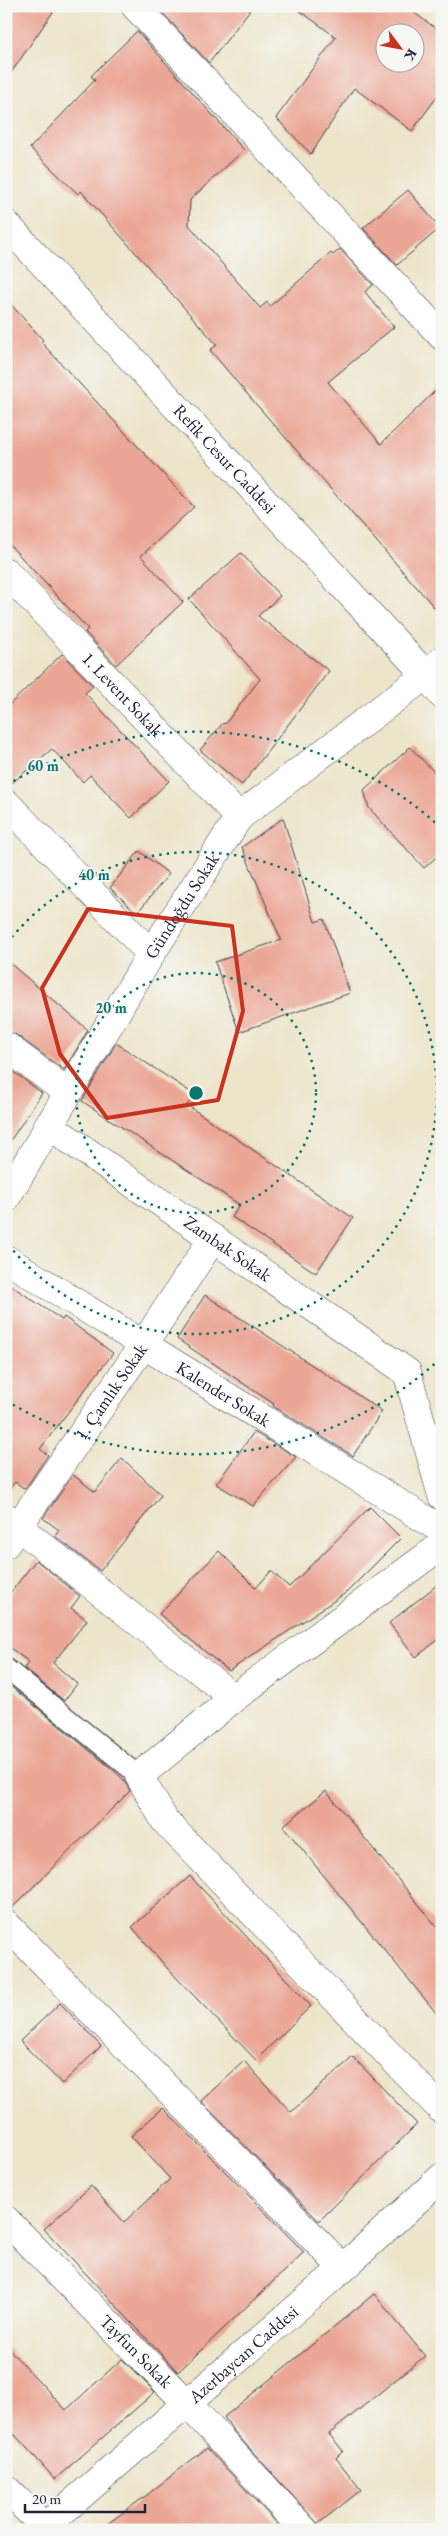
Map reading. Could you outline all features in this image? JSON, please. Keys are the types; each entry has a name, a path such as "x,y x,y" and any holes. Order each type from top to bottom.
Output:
{"street":[{"path":"136,6 442,336"},
{"name":"Refik Cesur Caddesi","path":"6,224 437,677"},
{"name":"1. Levent Sokak","path":"6,572 239,817"},
{"name":"Gündoğdu Sokak","path":"6,1198 151,954 239,817 437,677"},
{"path":"6,803 151,954"},
{"path":"6,1046 68,1093"},
{"name":"Zambak Sokak","path":"48,1125 407,1372 442,1496"},
{"name":"1. Çamlık Sokak","path":"10,1529 144,1344 213,1238"},
{"name":"Kalender Sokak","path":"6,1259 442,1530"},
{"path":"10,1529 234,1698"},
{"path":"442,1545 234,1698 139,1776 165,1821 442,2110"},
{"path":"6,1924 343,2268"},
{"name":"Azerbaycan Caddesi","path":"45,2529 343,2268 442,2177"},
{"name":"Tayfun Sokak","path":"6,2220 187,2403 304,2530"},
{"path":"6,2489 45,2529"}],"lane":[{"path":"6,1668 139,1776"}],"highlighted area":[{"path":"88,909 232,926 243,1011 218,1100 107,1118 60,1054 42,988"}],"building":[{"path":"6,6 57,6 6,80"},
{"path":"161,6 253,6 209,63 159,9"},
{"path":"293,6 405,6 442,33 442,90 412,131 354,88 311,154 276,118 336,37"},
{"path":"137,31 244,150 190,200 189,225 260,308 267,302 270,306 331,253 333,255 340,249 373,285 365,292 394,327 328,382 381,444 442,384 442,616 210,350 217,345 81,191 78,194 30,148 95,80 91,76"},
{"path":"408,190 440,228 397,265 363,228"},
{"path":"6,299 43,340 41,342 194,507 141,556 183,602 116,665 85,632 88,629 6,541"},
{"path":"241,553 280,596 258,616 329,671 242,785 200,750 223,723 225,724 260,679 189,599"},
{"path":"62,654 93,686 85,693 169,781 131,818 90,775 83,782 52,749 6,788 6,708"},
{"path":"410,747 442,780 442,852 424,868 369,808 364,790"},
{"path":"283,818 315,922 324,919 350,993 239,1032 215,962 281,940 242,847"},
{"path":"139,851 169,874 137,913 110,888"},
{"path":"6,960 88,1030 64,1070 15,1034 6,1031"},
{"path":"116,1043 195,1095 187,1105 353,1218 316,1273 232,1217 240,1205 82,1101"},
{"path":"6,1066 42,1093 6,1147"},
{"path":"6,1282 62,1320 64,1317 113,1353 40,1449 48,1455 25,1489 15,1482 6,1494"},
{"path":"205,1295 382,1411 353,1456 273,1406 274,1404 177,1339"},
{"path":"254,1432 296,1457 253,1506 216,1484"},
{"path":"122,1458 161,1495 100,1571 55,1536 59,1530 43,1518 73,1475 95,1492"},
{"path":"370,1507 401,1538 347,1592 229,1671 159,1614 219,1551 256,1588 271,1571 289,1587"},
{"path":"36,1560 80,1596 71,1608 87,1620 53,1663 77,1684 64,1701 24,1668 29,1662 6,1645 6,1598"},
{"path":"442,1581 442,1637 416,1657 389,1623"},
{"path":"9,1685 111,1768 124,1780 130,1791 11,1909 6,1909 6,1687"},
{"path":"326,1791 442,1933 442,2020 283,1826"},
{"path":"190,1876 311,2006 256,2060 168,1969 132,1927"},
{"path":"60,2003 101,2046 62,2084 20,2041"},
{"path":"353,2057 417,2124 319,2221 201,2101 244,2061 291,2112"},
{"path":"163,2108 304,2252 178,2372 44,2229 91,2186 124,2222 170,2179 131,2136"},
{"path":"374,2294 425,2356 329,2434 343,2451 336,2458 361,2490 318,2524 232,2429 224,2417"},
{"path":"6,2346 66,2410 122,2359 155,2392 55,2479 6,2425"},
{"path":"207,2448 283,2530 99,2530 143,2498"}]}
